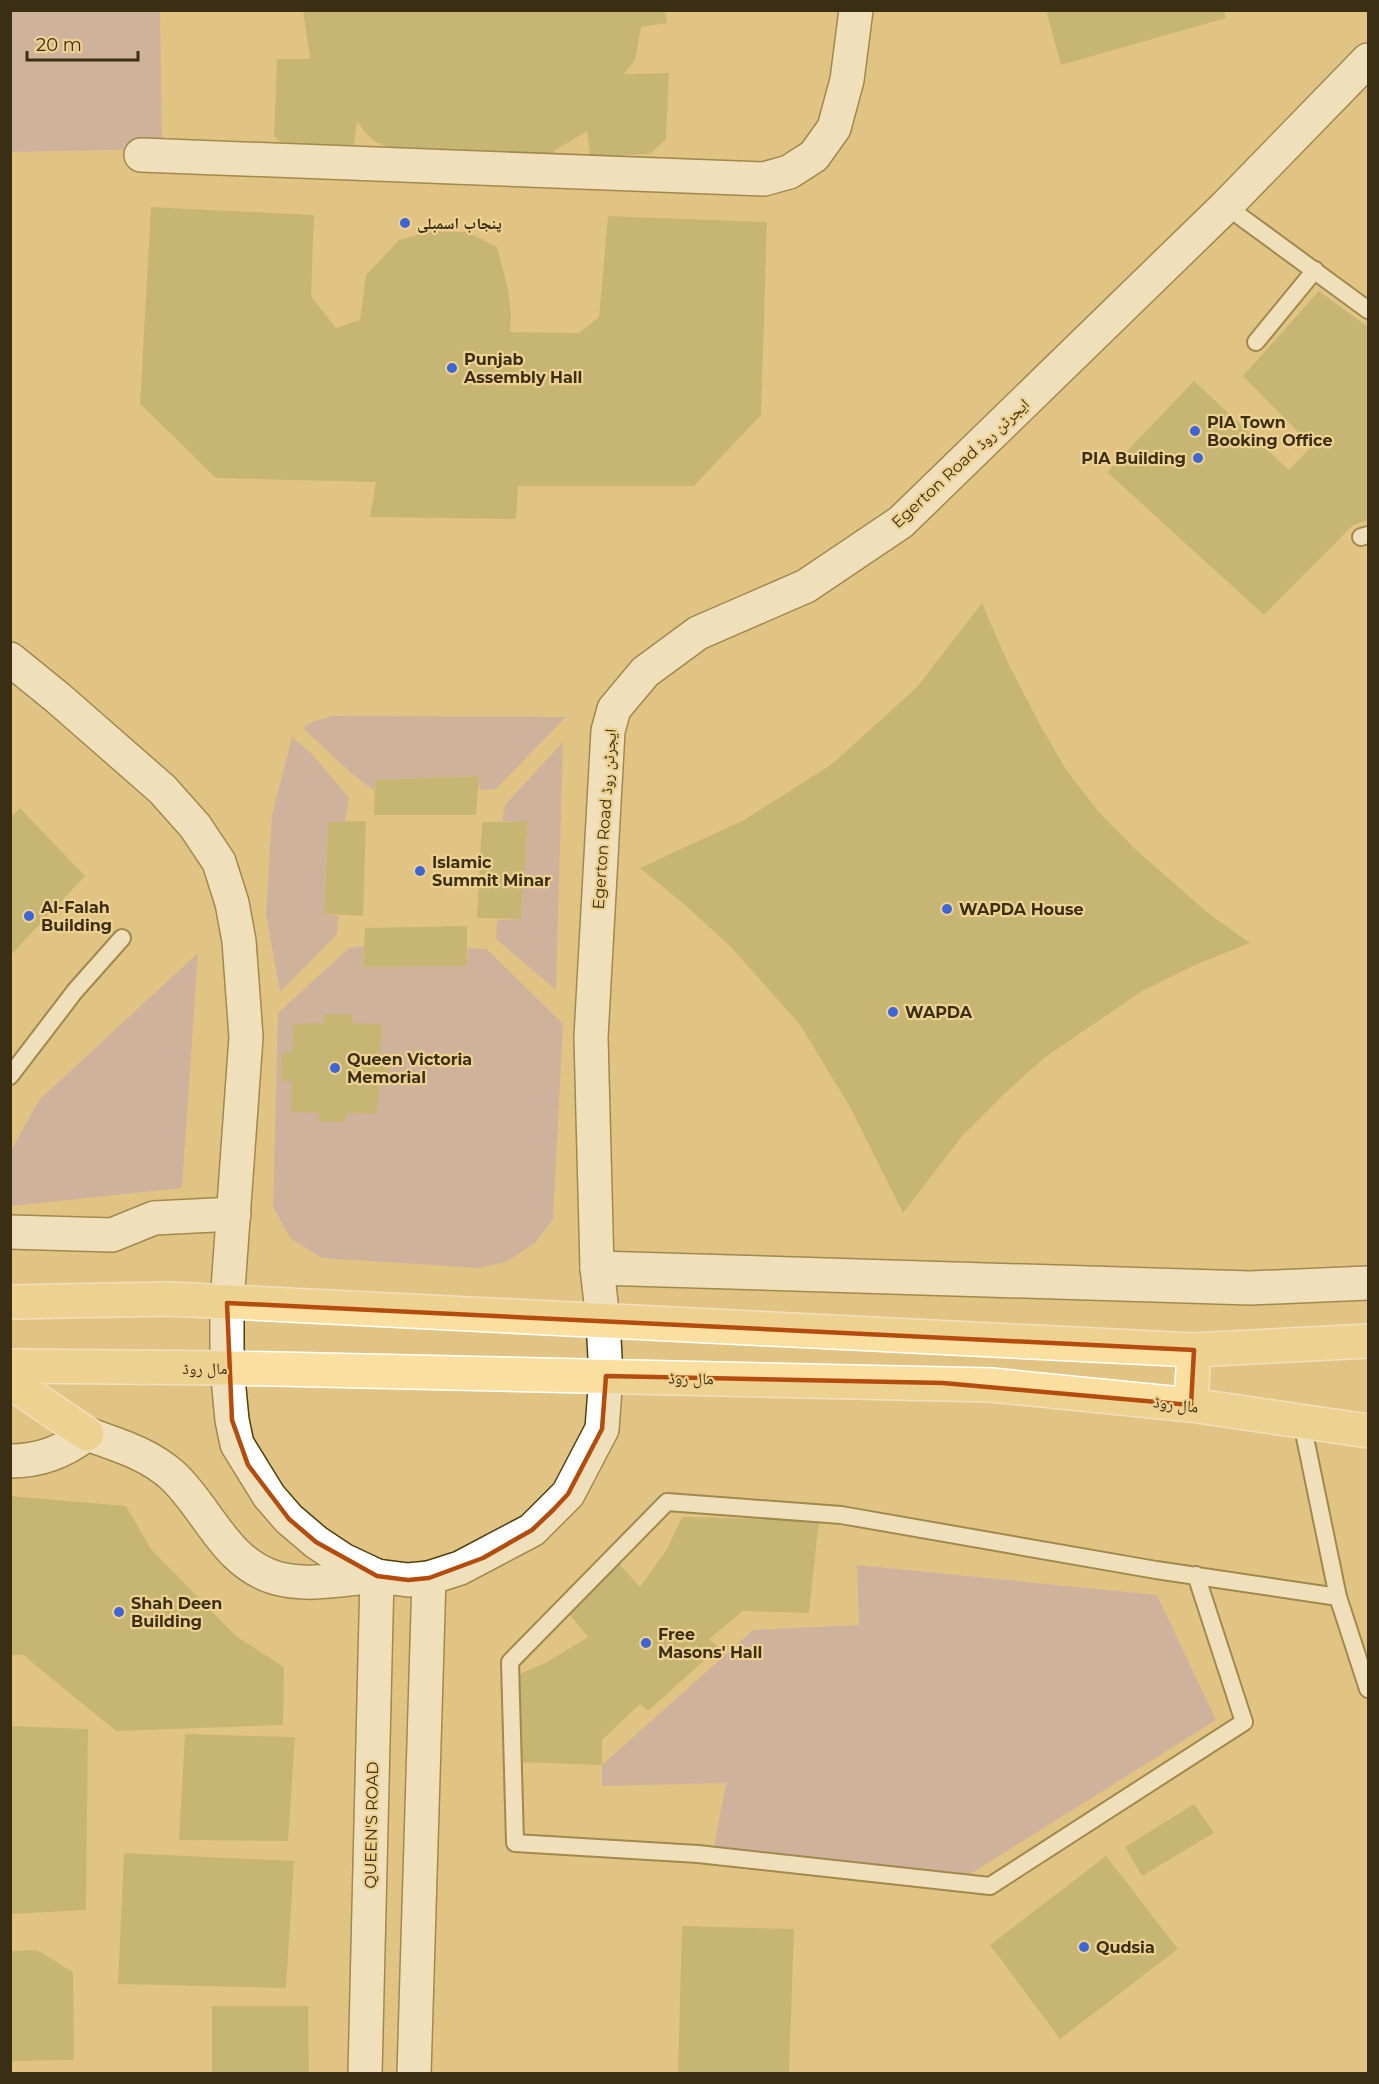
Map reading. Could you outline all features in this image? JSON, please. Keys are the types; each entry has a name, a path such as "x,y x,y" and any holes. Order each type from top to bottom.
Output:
{"main road":[{"path":"10,1302 169,1299 1194,1350 1368,1341"},
{"path":"1191,1405 1194,1350"},
{"name":"مال روڈ","path":"10,1366 227,1368 991,1385 1191,1405 1368,1431"},
{"path":"10,1382 87,1434"}],"street":[{"path":"141,155 764,179 789,172 814,156 834,128 848,80 856,10"},
{"name":"Egerton Road ایجرٹن روڈ","path":"377,1576 408,1580 429,1578 468,1565 532,1530 568,1494 602,1429 606,1376 597,1268 591,1037 608,731 615,709 645,672 698,633 806,586 901,522 1226,206 1368,60"},
{"path":"10,659 162,789 195,826 219,862 232,903 239,941 246,1037 227,1302 227,1368 232,1420 237,1444 269,1496 289,1519 316,1542 343,1560 377,1576"},
{"path":"10,1232 112,1235 154,1218 234,1214"},
{"path":"597,1268 1250,1288 1368,1283"},
{"path":"10,1461 44,1458 72,1445 87,1434 133,1450 152,1460 173,1476 187,1491 230,1549 242,1561 260,1571 276,1578 317,1582 377,1576"},
{"name":"QUEEN'S ROAD","path":"365,2073 377,1576"},
{"path":"414,2073 429,1578"}],"lane":[{"path":"1226,206 1368,310"},
{"path":"1256,342 1315,270"},
{"path":"10,1076 75,991 122,938"},
{"path":"1302,1423 1338,1597 1368,1689"},
{"path":"1196,1575 1244,1722 990,1886 698,1854 515,1843 510,1662 667,1502 841,1515 1338,1597"}],"highlighted area":[{"path":"227,1303 1194,1350 1191,1405 943,1383 606,1376 602,1429 568,1494 553,1510 532,1530 483,1558 429,1578 408,1580 377,1576 316,1542 289,1519 248,1465 232,1420"}],"shaded area":[{"path":"10,11 160,11 162,149 11,152"},
{"path":"332,716 566,717 496,789 480,790 478,776 375,780 374,791 303,728 312,722"},
{"path":"292,737 312,754 349,798 345,822 328,822 324,914 338,916 337,934 280,992 266,914 272,815"},
{"path":"563,742 556,990 496,939 497,920 521,919 528,821 502,821 505,805"},
{"path":"364,946 363,967 467,965 468,948 487,949 563,1024 553,1219 535,1243 506,1262 479,1268 322,1258 291,1239 273,1207 278,1013 349,948"},
{"path":"198,953 182,1188 11,1206 11,1151 39,1100"},
{"path":"857,1565 1157,1595 1216,1720 970,1874 713,1853 726,1783 602,1786 602,1765 753,1630 859,1625"}],"building":[{"path":"303,10 665,10 667,23 641,27 635,60 624,74 669,73 666,139 650,154 590,156 587,131 554,151 555,168 391,149 366,134 357,121 353,153 289,150 274,136 277,59 310,59"},
{"path":"1046,10 1224,10 1226,18 1061,65"},
{"name":"Punjab Assembly Hall","path":"151,207 314,215 311,296 336,328 360,320 366,275 399,240 432,231 467,232 497,247 508,289 511,314 510,332 579,333 599,317 608,216 767,222 761,415 694,486 518,486 516,519 370,517 376,482 216,478 140,404"},
{"name":"PIA Building","path":"1319,291 1368,327 1368,520 1353,525 1264,615 1107,472 1194,381 1289,470 1312,446 1243,376"},
{"name":"WAPDA House","path":"982,603 1008,663 1038,721 1065,768 1098,811 1134,848 1208,913 1250,943 1195,965 1142,991 1044,1058 963,1135 903,1213 850,1107 800,1025 730,946 640,868 744,820 832,764 917,687"},
{"path":"479,776 476,815 374,815 375,780"},
{"name":"Al-Falah Building","path":"20,808 85,876 10,956 10,817"},
{"path":"366,821 363,916 324,914 328,822"},
{"path":"528,821 521,919 477,918 482,822"},
{"path":"467,926 467,966 363,967 365,928"},
{"name":"Queen Victoria Memorial","path":"324,1014 352,1014 353,1023 382,1024 380,1056 390,1056 388,1084 380,1083 377,1114 346,1113 345,1122 318,1122 319,1113 291,1112 292,1081 281,1081 282,1053 292,1052 293,1024 324,1023"},
{"name":"Shah Deen Building","path":"10,1496 126,1506 151,1549 236,1636 284,1667 283,1725 116,1731 23,1655 10,1655"},
{"name":"Free Masons' Hall","path":"682,1517 819,1520 809,1613 743,1611 709,1639 719,1647 648,1711 640,1704 602,1740 602,1765 517,1762 517,1675 547,1662 588,1637 561,1604 614,1558 640,1587 667,1549"},
{"path":"10,1726 88,1729 86,1910 10,1914"},
{"path":"185,1734 295,1737 288,1841 179,1840"},
{"path":"1194,1804 1214,1833 1142,1876 1125,1847"},
{"path":"124,1853 294,1861 286,1988 118,1984"},
{"name":"Qudsia","path":"1106,1856 1178,1949 1060,2039 990,1945"},
{"path":"682,1926 794,1929 789,2074 678,2074"},
{"path":"37,1950 73,1972 74,2060 10,2061 10,1951"},
{"path":"212,2006 308,2006 309,2074 212,2074"}],"place":[{"name":"پنجاب اسمبلی","path":"405,223"},
{"name":"Punjab Assembly Hall","path":"452,368"},
{"name":"PIA Town Booking Office","path":"1195,431"},
{"name":"PIA Building","path":"1198,458"},
{"name":"Islamic Summit Minar","path":"420,871"},
{"name":"WAPDA House","path":"947,909"},
{"name":"Al-Falah Building","path":"29,916"},
{"name":"WAPDA","path":"893,1012"},
{"name":"Queen Victoria Memorial","path":"335,1068"},
{"name":"Shah Deen Building","path":"119,1612"},
{"name":"Free Masons' Hall","path":"646,1643"},
{"name":"Qudsia","path":"1084,1947"}]}
